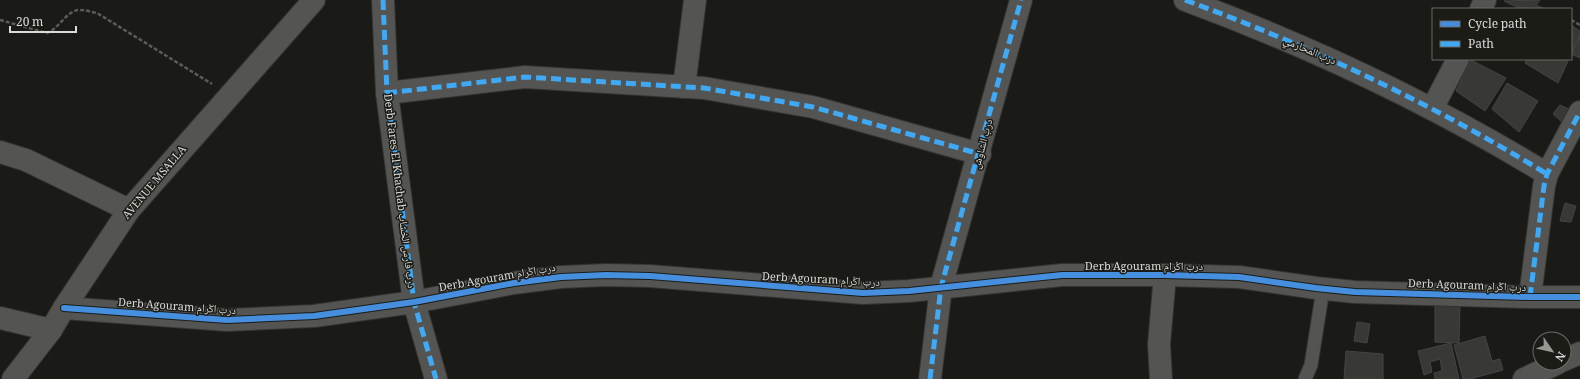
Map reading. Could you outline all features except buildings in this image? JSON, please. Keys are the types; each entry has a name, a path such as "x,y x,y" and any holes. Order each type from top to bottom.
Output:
{"street":[{"name":"AVENUE MSALLA","path":"13,379 50,330 129,210 314,0"},
{"name":"Derb Fares El Khachab درب فارس الخشاب","path":"383,0 387,92 414,302 436,379"},
{"path":"684,87 695,0"},
{"name":"درب الشاوش","path":"930,379 941,287 980,154 1021,0"},
{"name":"درب المحارمي","path":"1185,0 1292,42 1349,67 1497,143 1547,174"},
{"path":"1432,109 1457,60"},
{"path":"387,92 525,77 704,88 813,107 980,154"},
{"path":"1530,297 1547,174 1580,112"},
{"path":"0,152 26,160 129,210"},
{"name":"Derb Agouram درب اڭرام","path":"64,308 227,320 314,316 414,302 514,283 561,276 606,275 650,276 863,293 909,292 941,287 1062,275 1165,275 1239,277 1355,292 1580,297"},
{"path":"1161,379 1159,344 1165,275"},
{"path":"0,318 50,330"},
{"path":"1524,379 1541,371"}],"lane":[{"path":"1305,379 1311,365 1323,289"}],"path":[{"path":"0,20 47,33 53,31 67,16 79,10 96,13 229,95"}],"marked path":[{"path":"383,0 387,93 414,302 436,379"},
{"path":"930,379 941,287 1021,0"},
{"path":"1185,0 1279,37 1370,78 1459,123 1547,174"},
{"path":"387,93 525,77 704,88 813,107 980,154"},
{"path":"1530,297 1544,186 1547,174 1580,112"}],"cycle path":[{"path":"64,308 227,320 314,316 414,302 514,283 561,277 606,275 650,276 863,293 909,291 1062,275 1165,275 1239,277 1355,292 1580,297"}]}
